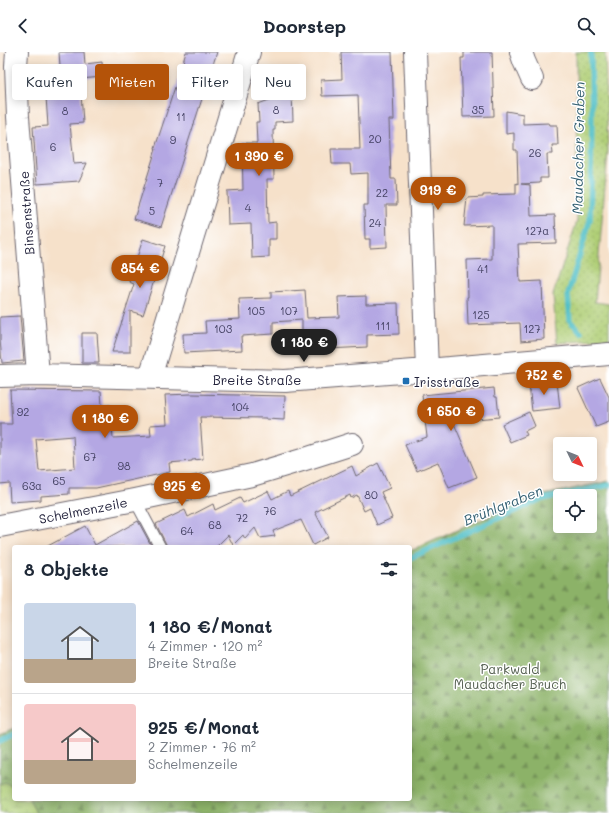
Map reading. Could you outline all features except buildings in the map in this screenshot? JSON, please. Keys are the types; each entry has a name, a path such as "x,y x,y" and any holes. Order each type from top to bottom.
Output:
{"street":[{"name":"Binsenstraße","path":"17,52 16,66 18,117 38,374"},
{"path":"150,377 249,52"},
{"path":"415,52 427,370"},
{"path":"521,52 532,79"},
{"name":"Breite Straße","path":"0,376 38,374 285,381 609,354"},
{"name":"Schelmenzeile","path":"0,526 135,500 252,475 352,444"}],"lane":[{"path":"135,500 159,545"}],"green space":[{"path":"576,52 605,52 608,151 595,302 609,304 609,339 557,343 553,295 577,221"},
{"name":"Parkwald Maudacher Bruch","path":"609,481 609,813 36,813 30,801 412,801 412,550 530,498 553,493 553,533 597,533 597,489 572,489"},
{"path":"12,729 12,786 5,782 0,784 0,734"},
{"path":"5,782 12,786 12,801 30,801 36,813 0,813 0,784"}],"waterway":[{"name":"Maudacher Graben","path":"581,332 570,321 568,294 590,220 592,126 591,52"},
{"name":"Brühlgraben","path":"412,557 539,500 609,485"},
{"name":"Brühlgraben","path":"0,741 12,735"}],"place":[{"name":"Irisstraße","path":"406,381"}]}
